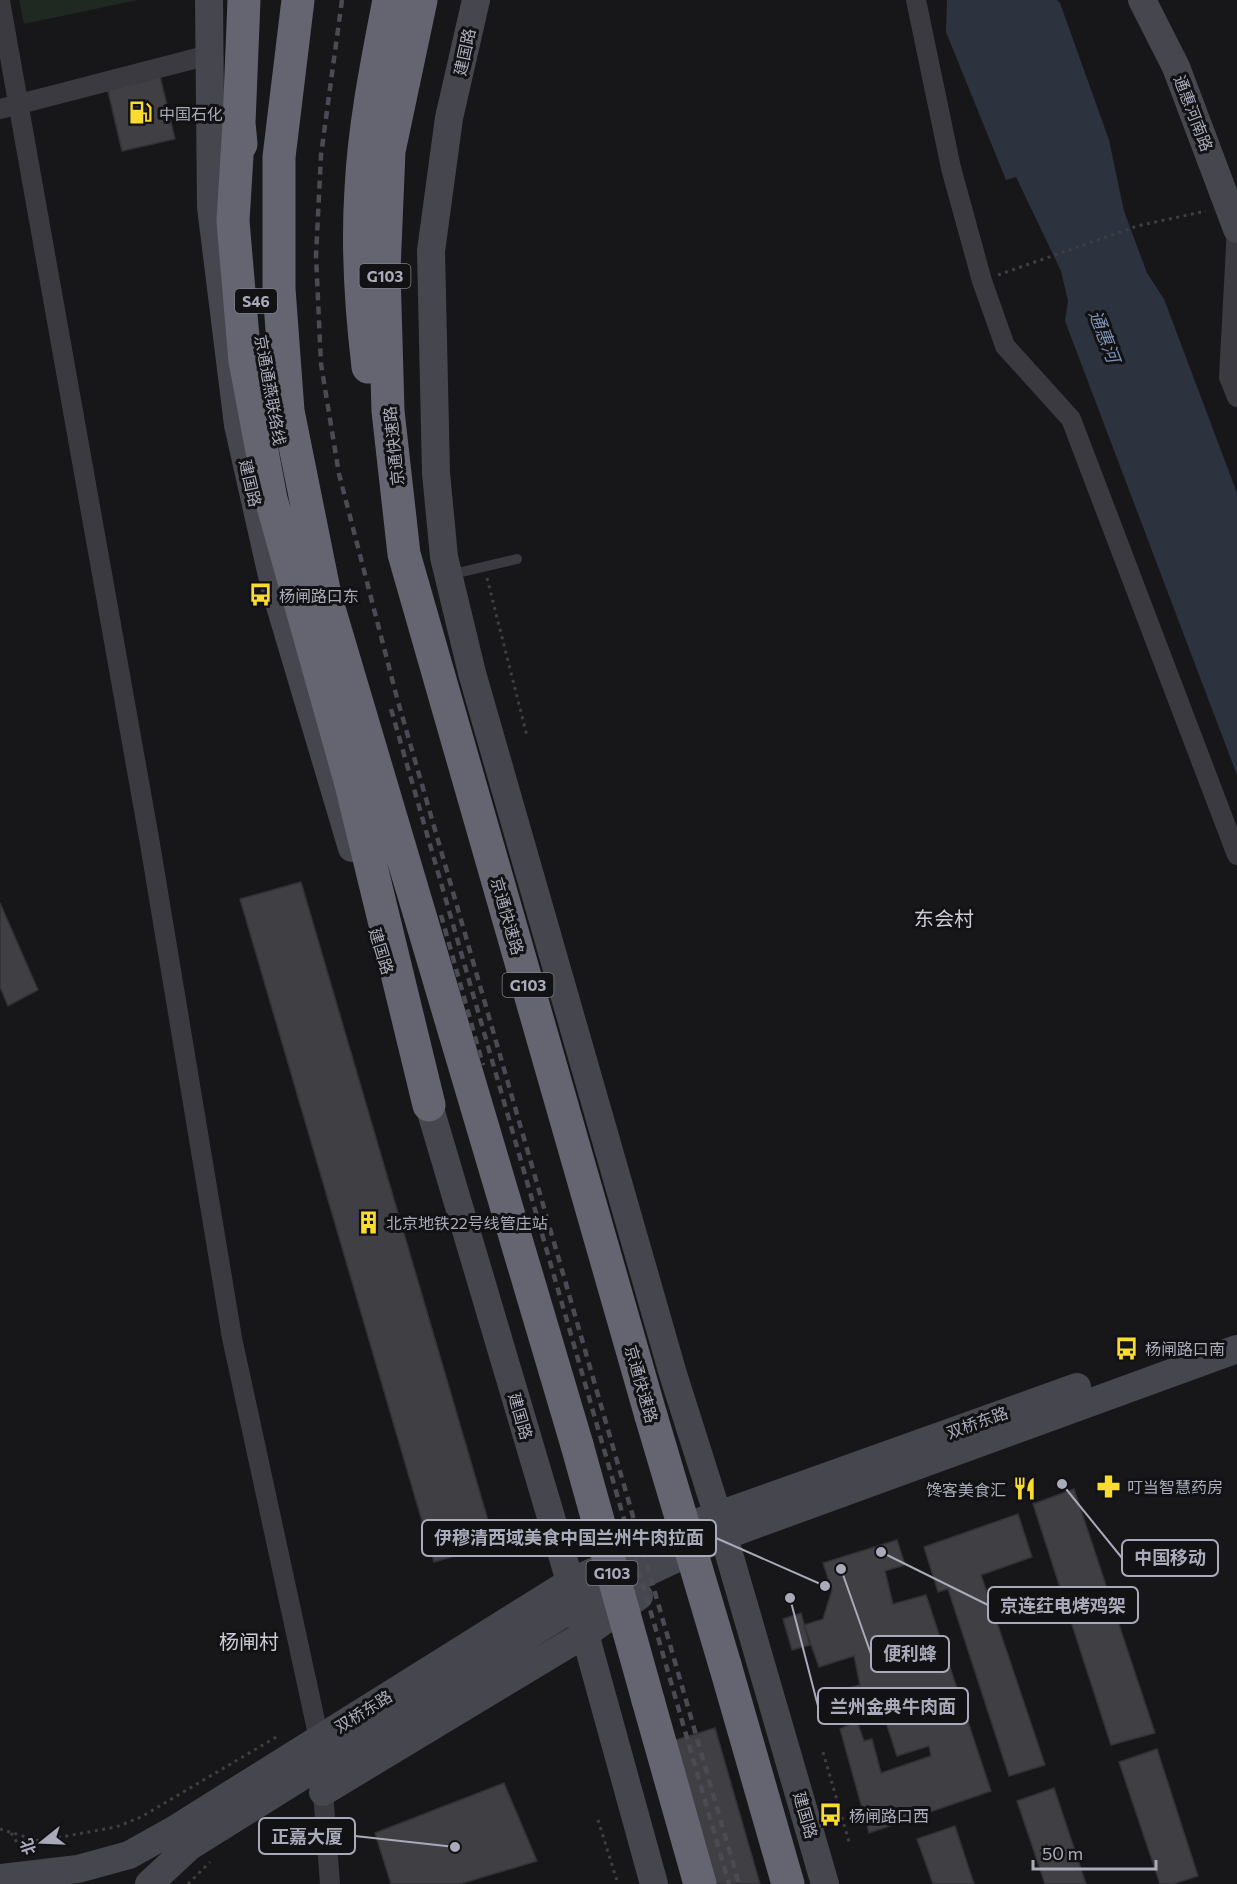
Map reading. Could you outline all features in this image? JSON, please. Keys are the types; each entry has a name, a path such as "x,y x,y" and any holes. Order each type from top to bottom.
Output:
{"highway":[{"name":"京通通燕联络线","path":"244,0 239,123 256,303 276,428 325,595"},
{"name":"G103","path":"298,0 279,157 279,289 288,411 325,595 577,1445 700,1884"},
{"path":"389,0 374,77 361,189 360,300 374,423 404,554"},
{"name":"京通快速路","path":"421,0 389,151 384,271 388,411 404,554 651,1416 788,1884"},
{"path":"239,123 233,221 245,361 268,488 351,784 429,1106"}],"main road":[{"name":"建国路","path":"209,0 211,207 238,425 278,599 585,1634 654,1884"},
{"name":"建国路","path":"476,0 449,118 430,251 436,473 449,575 472,673 673,1374 721,1526 825,1884"},
{"name":"通惠河南路","path":"1142,0 1176,66 1234,221"},
{"name":"双桥东路","path":"0,1878 78,1869 129,1855 570,1583 1237,1330"},
{"name":"双桥东路","path":"149,1884 190,1846 317,1780 585,1634 721,1526 1237,1349"},
{"name":"双桥东路","path":"317,1780 570,1583"}],"street":[{"path":"916,0 951,168 982,281 1005,346 1071,420 1237,855"},
{"path":"0,1 9,106 147,827 232,1338 319,1739"},
{"path":"9,106 209,55"},
{"path":"1234,221 1229,376 1237,397"},
{"path":"317,1780 330,1884"}],"lane":[{"path":"449,575 517,559"}],"path":[{"path":"982,281 1137,226 1234,221"},
{"path":"488,583 527,736"},
{"path":"823,1752 849,1842"},
{"path":"598,1820 618,1884"},
{"path":"0,1829 39,1841"}],"shaded area":[{"path":"19,0 138,0 24,24"}],"water":[{"name":"通惠河","path":"947,0 1057,0 1060,3 1109,140 1124,211 1147,273 1164,299 1237,493 1237,775 1065,321 1068,301 1061,271 1016,177 1006,180 946,32"}],"building":[{"name":"中国石化","path":"160,76 175,139 122,151 107,87"},
{"name":"北京地铁22号线管庄站","path":"301,882 495,1544 434,1562 240,899"},
{"path":"0,903 38,990 8,1006 0,987"},
{"path":"1074,1489 1155,1733 1111,1745 1033,1504"},
{"path":"1018,1514 1032,1557 981,1575 1045,1765 1009,1776 948,1589 938,1592 924,1547"},
{"path":"897,1540 905,1565 885,1571 893,1604 926,1595 991,1791 869,1833 840,1729 857,1721 864,1741 872,1739 881,1773 931,1756 929,1746 897,1756 877,1695 837,1708 832,1692 860,1685 854,1656 819,1667 804,1625 823,1619 832,1590 823,1563"},
{"path":"801,1613 810,1645 792,1650 783,1619"},
{"path":"715,1728 760,1884 711,1884 669,1742"},
{"path":"1157,1749 1198,1876 1173,1884 1160,1884 1119,1762"},
{"path":"504,1783 537,1861 460,1884 391,1884 375,1833"},
{"path":"1054,1788 1086,1884 1045,1884 1017,1801"},
{"path":"955,1826 974,1884 933,1884 917,1839"}],"railway":[{"path":"342,0 321,155 316,256 321,364 339,474 397,698 739,1884"},
{"path":"391,709 729,1884"},
{"path":"441,915 483,1065"}],"place":[{"name":"中国石化","path":"141,113"},
{"name":"杨闸路口东","path":"261,595"},
{"name":"北京地铁22号线管庄站","path":"368,1222"},
{"name":"杨闸路口南","path":"1127,1348"},
{"name":"中国移动","path":"1062,1484"},
{"name":"叮当智慧药房","path":"1109,1486"},
{"name":"馋客美食汇","path":"1024,1489"},
{"name":"京连荭电烤鸡架","path":"881,1552"},
{"name":"便利蜂","path":"841,1569"},
{"name":"伊穆清西域美食中国兰州牛肉拉面","path":"825,1586"},
{"name":"兰州金典牛肉面","path":"790,1598"},
{"name":"杨闸路口西","path":"831,1815"},
{"name":"正嘉大厦","path":"455,1847"}],"district":[{"name":"东会村","path":"944,918"},
{"name":"杨闸村","path":"249,1641"}]}
